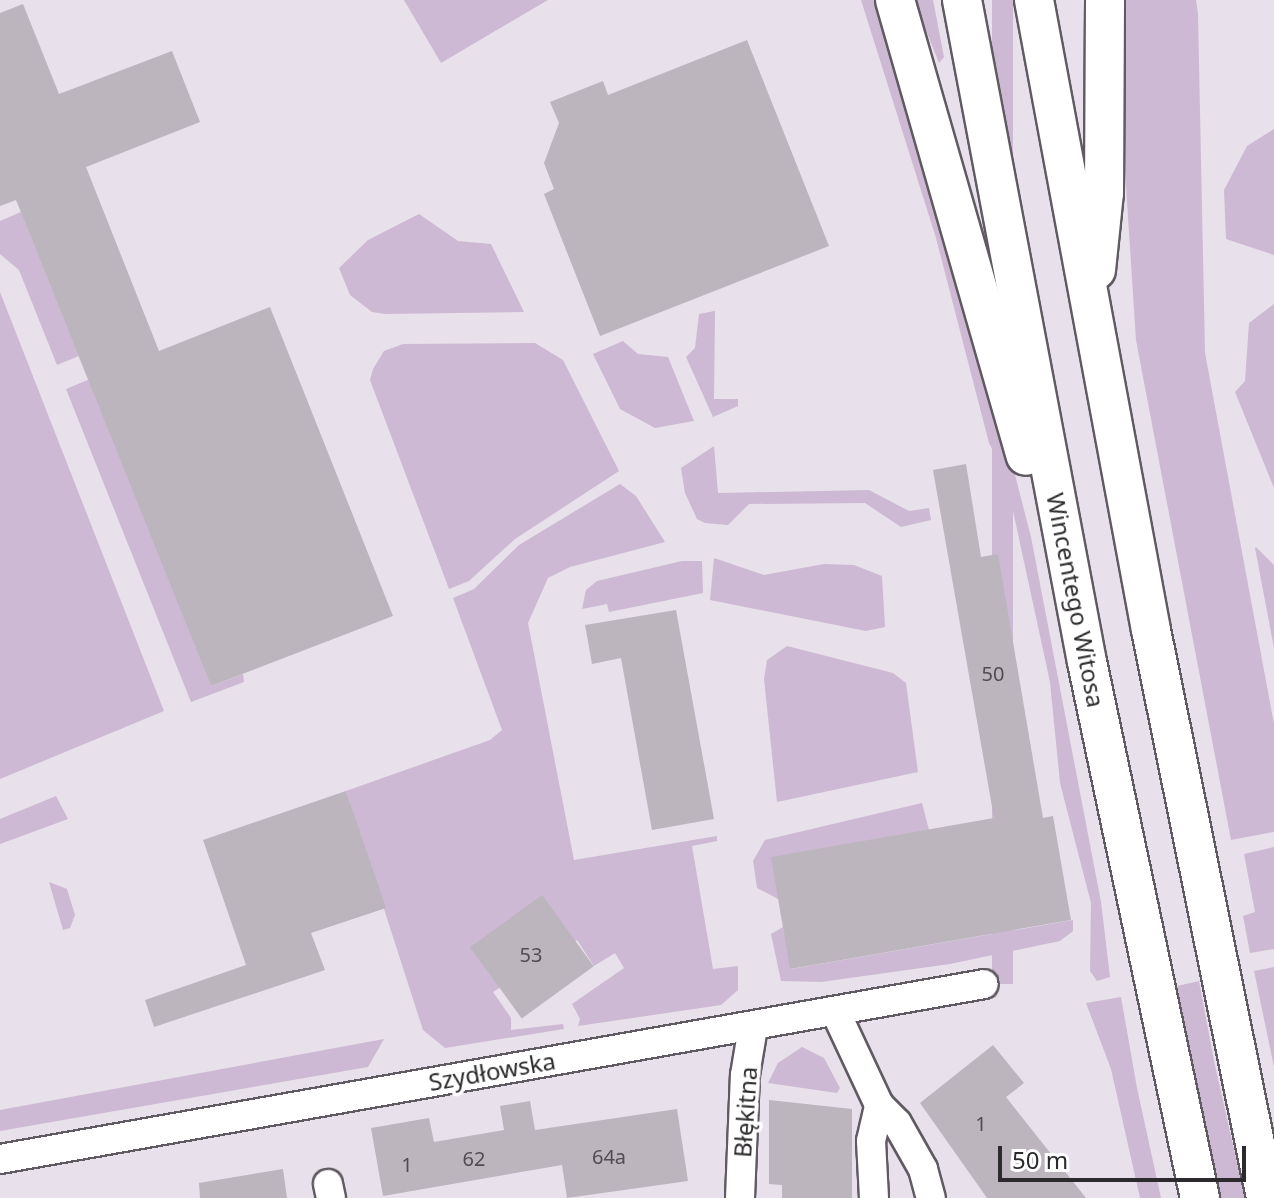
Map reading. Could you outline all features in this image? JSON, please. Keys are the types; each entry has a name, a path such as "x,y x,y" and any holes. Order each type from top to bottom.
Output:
{"main road":[{"path":"895,0 1087,662"},
{"name":"Wincentego Witosa","path":"962,0 1087,662 1200,1198"},
{"path":"1034,0 1092,317 1266,1198"},
{"path":"1092,317 1104,193 1105,0"}],"street":[{"name":"Szydłowska","path":"0,1159 836,1013 984,984"},
{"path":"836,1013 879,1105 904,1134 923,1169 931,1198"},
{"name":"Błękitna","path":"740,1198 745,1075 753,1027"},
{"path":"874,1198 871,1141 879,1105"}],"shaded area":[{"path":"404,0 548,0 441,63"},
{"path":"861,0 877,0 974,316 1031,537 1101,902 1110,977 1097,981 1090,971 1091,903 1060,783 1050,682 1005,474 989,443 936,238"},
{"path":"914,0 933,0 944,57 939,63"},
{"path":"992,0 1013,0 1013,984 992,984"},
{"path":"1121,0 1196,0 1198,14 1205,353 1274,724 1274,832 1231,840 1136,340 1122,124"},
{"path":"1274,129 1274,255 1226,239 1224,190 1247,146"},
{"path":"21,212 79,356 57,365 19,270 0,254 0,221"},
{"path":"419,214 458,241 491,244 524,312 386,314 372,312 350,295 339,268 368,240"},
{"path":"0,292 164,711 0,779"},
{"path":"1274,304 1274,488 1235,392 1245,381 1249,323"},
{"path":"715,311 714,399 738,399 738,406 713,417 686,357 695,348 699,314"},
{"path":"623,341 638,354 668,357 694,421 655,428 620,409 593,354"},
{"path":"535,343 563,360 619,471 515,539 469,581 449,589 370,380 373,369 384,351 403,344"},
{"path":"90,379 211,686 243,674 244,682 191,702 66,389"},
{"path":"714,446 718,493 869,490 909,511 929,508 931,520 901,527 865,503 749,504 728,525 705,523 697,519 685,493 681,468"},
{"path":"620,484 636,496 665,542 570,567 548,578 528,623 574,860 717,836 717,841 692,846 713,969 738,966 738,990 721,1005 578,1026 580,1019 572,1004 624,968 615,953 594,966 577,940 493,992 511,1018 511,1030 563,1024 564,1029 445,1048 423,1030 346,791 490,740 502,730 453,598 474,589 519,545"},
{"path":"1255,548 1274,565 1274,648"},
{"path":"714,558 764,575 824,564 854,565 882,576 885,627 866,631 710,600"},
{"path":"682,561 702,561 703,593 609,612 607,604 582,609 586,590 597,581"},
{"path":"787,646 893,673 906,683 918,772 777,802 764,679 767,660"},
{"path":"56,796 68,819 0,844 0,819"},
{"path":"922,803 929,830 778,899 757,888 753,861 765,840"},
{"path":"1274,847 1274,949 1250,953 1243,916 1255,912 1244,854"},
{"path":"49,882 67,889 75,915 70,928 63,930"},
{"path":"1073,920 1073,931 1060,941 950,964 821,982 781,981 771,934 783,927 791,969"},
{"path":"1274,967 1274,1067 1254,971"},
{"path":"1199,981 1245,1198 1221,1198 1208,1140 1177,986"},
{"path":"1121,997 1161,1198 1140,1198 1111,1069 1086,1003"},
{"path":"384,1039 368,1067 0,1131 0,1110"},
{"path":"802,1047 824,1058 840,1088 837,1093 768,1083 778,1063"}],"building":[{"path":"23,4 59,94 172,51 200,122 86,167 159,351 270,307 393,616 211,686 16,200 0,206 0,13"},
{"path":"747,40 829,246 600,336 544,194 554,189 544,163 559,123 550,102 603,81 608,95"},
{"path":"966,464 981,557 998,554 1043,818 1053,816 1071,920 790,969 771,857 994,818 933,470"},
{"path":"676,610 714,819 652,830 621,658 592,664 585,625"},
{"path":"346,791 386,908 311,933 325,970 154,1027 145,1000 246,965 203,840"},
{"path":"542,895 594,966 522,1019 470,947"},
{"path":"993,1045 1024,1083 1006,1097 1086,1198 987,1198 920,1103"},
{"path":"769,1100 852,1109 852,1198 782,1198 782,1185 769,1184"},
{"path":"530,1101 535,1130 677,1109 688,1181 567,1198 562,1165 383,1196 371,1128 429,1118 434,1142 504,1130 500,1106"},
{"path":"283,1169 287,1198 200,1198 199,1183"}]}
